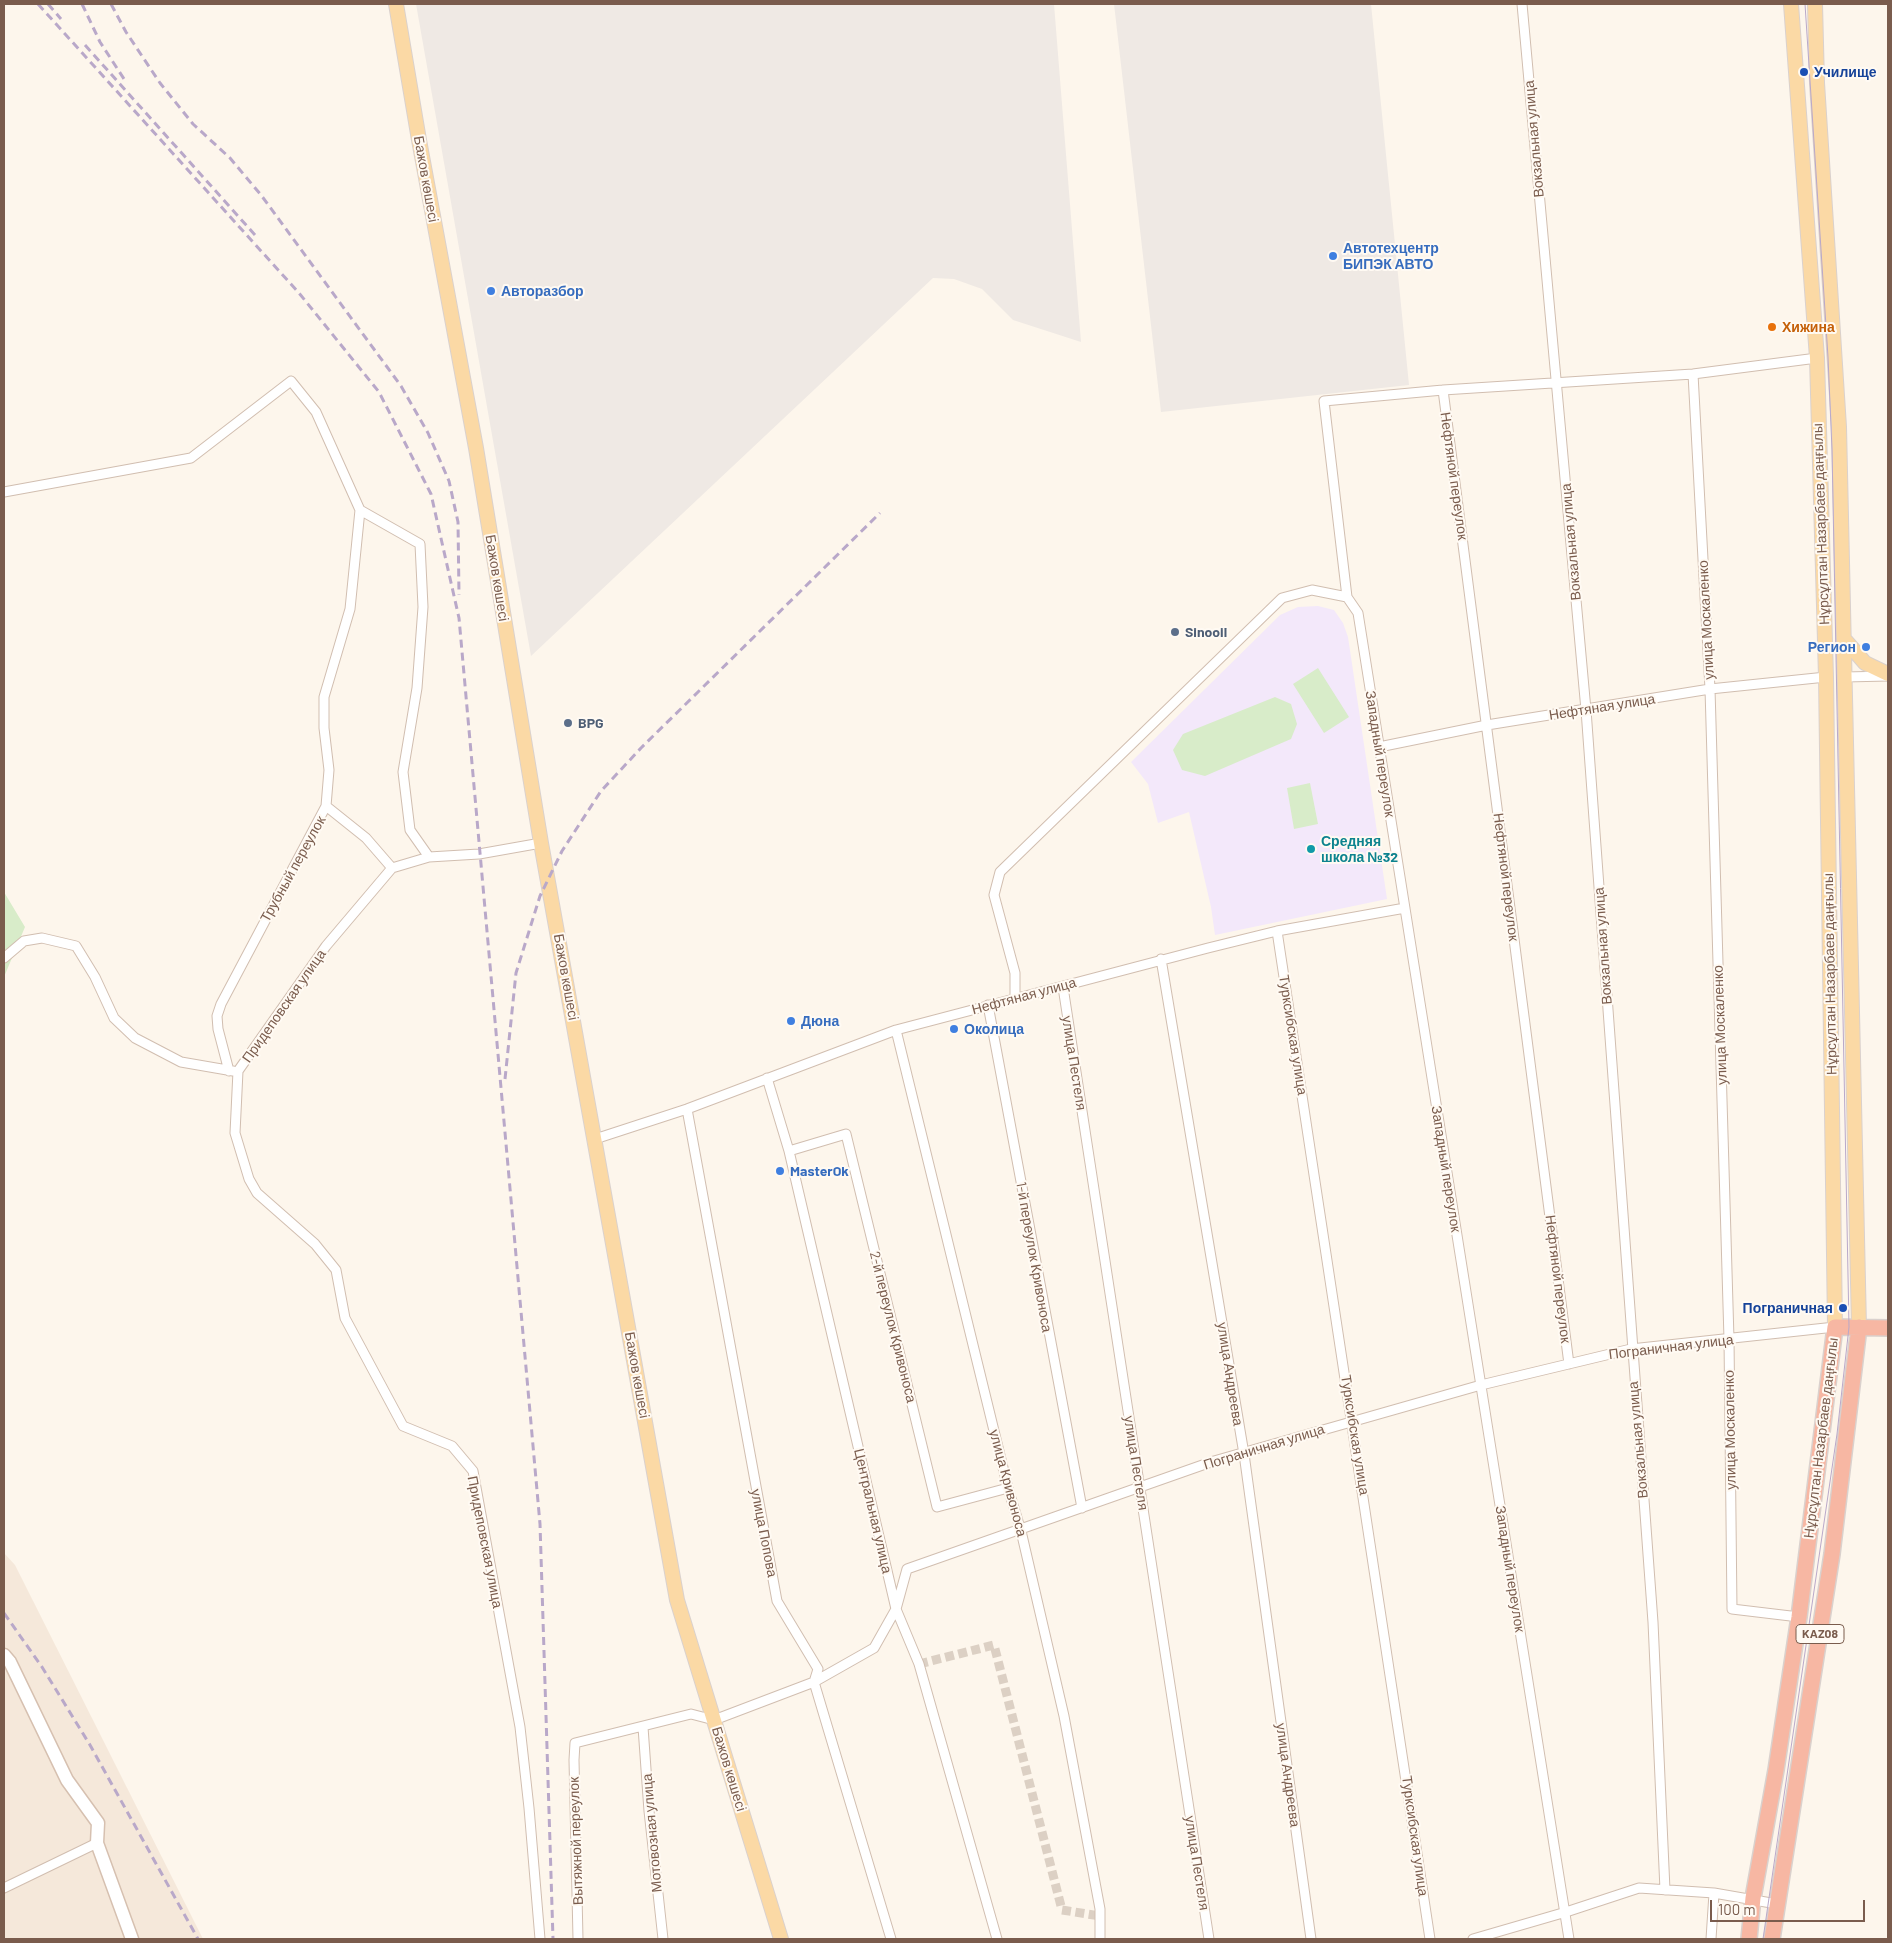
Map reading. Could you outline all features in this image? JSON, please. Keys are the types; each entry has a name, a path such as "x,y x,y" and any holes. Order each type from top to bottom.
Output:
{"highway":[{"name":"Пограничная улица","path":"1835,1327 1888,1328"},
{"name":"Нұрсұлтан Назарбаев даңғылы","path":"1749,1939 1753,1898 1776,1770 1799,1617 1835,1327"},
{"name":"Нұрсұлтан Назарбаев даңғылы","path":"1772,1939 1832,1554 1859,1327"}],"main road":[{"name":"Бажов көшесі","path":"396,4 476,448 541,843 677,1600 780,1939"},
{"name":"Нұрсұлтан Назарбаев даңғылы","path":"1791,4 1817,358 1826,677 1835,1327"},
{"name":"Нұрсұлтан Назарбаев даңғылы","path":"1815,4 1817,82 1839,428 1859,1327"},
{"path":"1796,84 1817,82"},
{"path":"1845,640 1866,663 1888,675"},
{"path":"1826,677 1845,677"}],"street":[{"name":"Вокзальная улица","path":"1522,4 1586,710 1631,1349 1653,1622 1665,1890"},
{"path":"1443,390 1693,374 1817,358"},
{"name":"улица Москаленко","path":"1693,374 1710,689 1729,1339 1732,1609 1799,1617"},
{"path":"4,492 192,458 291,381 316,412 360,510 420,544 423,607 417,688 403,772 410,830 429,857"},
{"name":"Западный переулок","path":"1443,390 1324,401 1347,597 1358,613 1569,1939"},
{"name":"Нефтяной переулок","path":"1443,390 1569,1364"},
{"name":"Трубный переулок","path":"229,1070 218,1029 217,1016 221,1004 326,806 329,770 324,728 324,697 350,609 360,510"},
{"path":"1015,998 1015,973 994,894 1000,872 1282,598 1312,590 1347,597"},
{"path":"1845,677 1888,675"},
{"name":"Нефтяная улица","path":"1379,747 1487,725 1710,689 1826,677"},
{"path":"326,806 366,838 392,868 429,857 479,854 541,843"},
{"name":"Придеповская улица","path":"392,868 326,946 238,1071 235,1133 249,1179 257,1193 315,1244 336,1270 345,1318 403,1426 452,1446 473,1471 520,1727 540,1939"},
{"name":"Нефтяная улица","path":"595,1139 687,1109 896,1030 1063,987 1161,959 1277,931 1405,908"},
{"name":"Турксибская улица","path":"1277,931 1353,1421 1430,1939"},
{"path":"4,958 24,941 42,938 76,946 95,977 114,1018 134,1038 181,1062 238,1071"},
{"name":"улица Андреева","path":"1161,959 1244,1454 1311,1939"},
{"name":"улица Пестеля","path":"1063,987 1209,1939"},
{"name":"1-й переулок Кривоноса","path":"988,1005 1082,1508"},
{"name":"улица Кривоноса","path":"896,1030 1008,1488 1021,1530 1065,1726 1100,1910 1100,1939"},
{"name":"Центральная улица","path":"766,1078 789,1151 896,1609 919,1664 997,1939"},
{"name":"улица Попова","path":"687,1109 777,1601 818,1669 814,1682 891,1939"},
{"name":"2-й переулок Кривоноса","path":"789,1151 846,1134 937,1507 1008,1488"},
{"name":"Пограничная улица","path":"714,1720 814,1682 874,1648 896,1609 907,1569 1141,1489 1214,1461 1481,1385 1631,1349 1835,1327"},
{"path":"4,1655 10,1662 67,1780 98,1823 98,1843 132,1939"},
{"path":"643,1727 691,1714 714,1720"},
{"name":"Вытяжной переулок","path":"578,1939 575,1743 643,1727"},
{"name":"Мотовозная улица","path":"643,1727 652,1847 663,1939"},
{"path":"4,1888 98,1843"},
{"path":"1476,1939 1639,1888 1714,1893 1753,1898 1777,1904"},
{"path":"1711,1939 1714,1893"}],"shaded area":[{"path":"416,4 1054,4 1081,342 1013,320 982,289 954,279 933,278 531,656"},
{"path":"1114,4 1371,4 1409,385 1161,412"},
{"path":"1318,606 1334,610 1343,623 1348,637 1387,899 1215,935 1211,907 1189,812 1158,823 1148,784 1131,762 1280,615 1298,607"},
{"path":"4,1553 15,1565 203,1939 4,1939"}],"green space":[{"path":"1318,668 1349,717 1324,733 1293,684"},
{"path":"1275,697 1291,704 1297,724 1291,739 1205,776 1182,770 1173,750 1183,734"},
{"path":"1310,783 1318,824 1294,829 1287,788"},
{"path":"4,892 25,927 4,977"}],"tunnel":[{"path":"919,1664 994,1645 1062,1910 1100,1916"}],"tram line":[{"path":"1763,1939 1837,1434 1849,1327 1832,450 1828,357 1805,4"}],"railway":[{"path":"38,4 299,293 379,392 431,494 459,618 540,1524 553,1939"},
{"path":"48,4 61,19"},
{"path":"82,4 100,42 126,82"},
{"path":"111,4 126,32 160,83 193,124 230,158 261,195 401,386 428,433 449,481 458,522 459,595"},
{"path":"85,45 255,235"},
{"path":"505,1079 516,973 540,896 562,851 601,791 641,748 880,513"},
{"path":"4,1613 42,1667 90,1745 198,1939"}],"place":[{"name":"Училище","path":"1804,72"},
{"name":"Автотехцентр БИПЭК АВТО","path":"1333,256"},
{"name":"Авторазбор","path":"491,291"},
{"name":"Хижина","path":"1772,327"},
{"name":"Sinooil","path":"1175,632"},
{"name":"Регион","path":"1866,647"},
{"name":"BPG","path":"568,723"},
{"name":"Средняя школа №32","path":"1311,849"},
{"name":"Дюна","path":"791,1021"},
{"name":"Околица","path":"954,1029"},
{"name":"MasterOk","path":"780,1171"},
{"name":"Пограничная","path":"1843,1308"}]}
